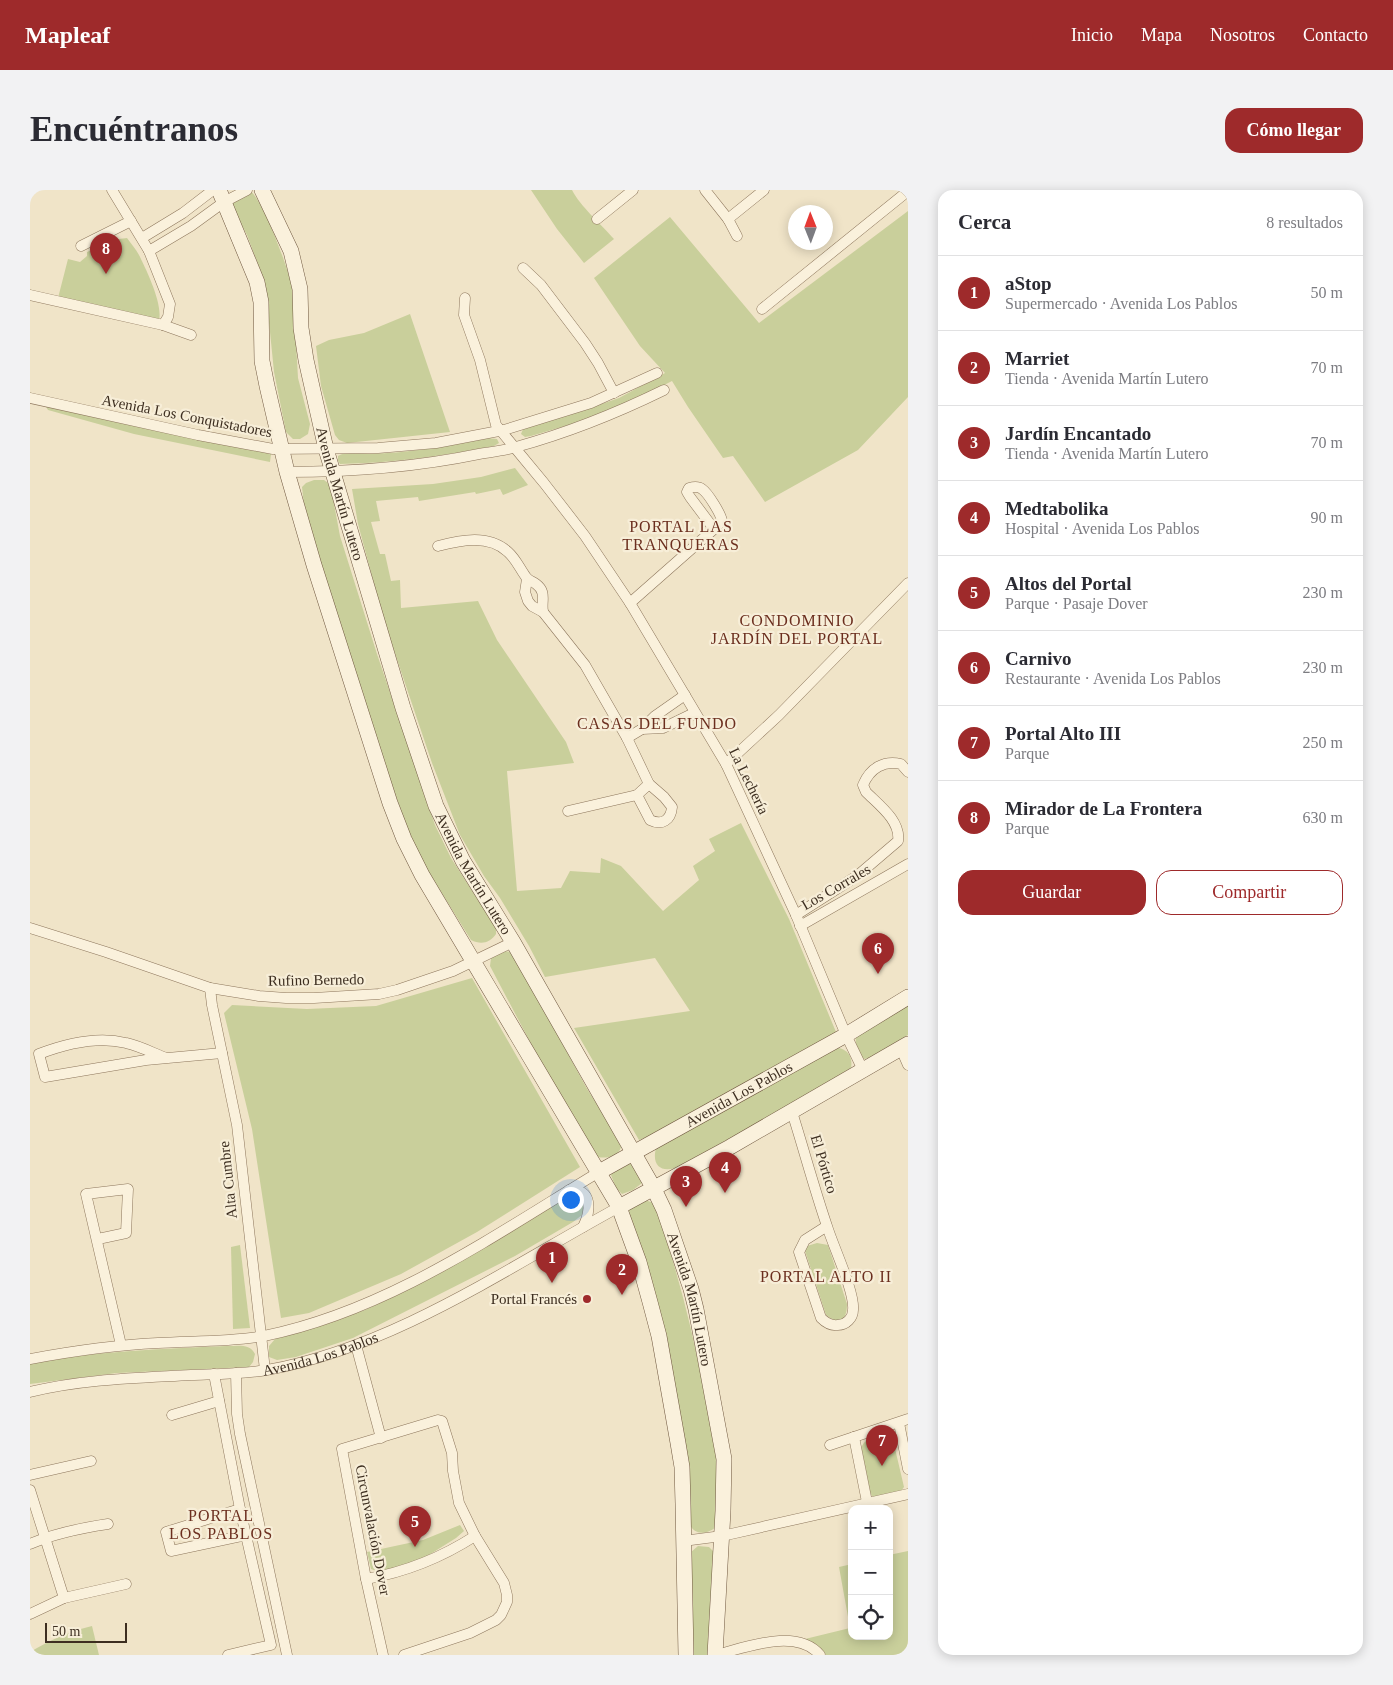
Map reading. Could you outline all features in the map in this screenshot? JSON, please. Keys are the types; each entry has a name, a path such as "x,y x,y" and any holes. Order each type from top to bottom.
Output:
{"street":[{"path":"112,190 149,251 170,304 168,317 162,325"},
{"path":"142,238 183,213 213,190"},
{"path":"149,251 191,226 221,196 247,190"},
{"name":"Avenida Martín Lutero","path":"262,190 291,250 299,281 306,360 326,449 403,708 433,800 462,861 513,942 634,1153 664,1210 678,1249 696,1309 724,1459 725,1477 715,1655"},
{"path":"597,219 633,190"},
{"path":"705,190 728,219 737,236"},
{"path":"728,219 764,190"},
{"path":"762,310 908,190"},
{"path":"221,196 258,282 261,302 262,361 287,472 342,654 397,821 422,875 619,1207 644,1279 659,1336 682,1467 686,1655"},
{"path":"183,213 191,226"},
{"path":"81,246 131,221"},
{"path":"523,268 541,285 585,343 614,393"},
{"path":"30,295 162,325 191,335"},
{"path":"465,298 464,315 480,360 499,431"},
{"name":"Avenida Los Conquistadores","path":"30,398 198,435 273,449 378,448 436,443 499,431 590,403 657,373"},
{"path":"287,472 332,472 446,461 515,448 598,420 664,390"},
{"name":"La Lechería","path":"499,431 544,483 585,536 630,603 726,764 796,915 846,1036 863,1070"},
{"path":"630,603 714,529"},
{"path":"438,546 459,540 485,540 497,545 509,553 527,579 537,584 543,592 543,612"},
{"path":"527,579 525,589 527,599 532,606 543,612 585,665 627,738 648,784 664,797 672,808 669,818 662,822 650,820 637,795"},
{"path":"726,764 779,715 908,583"},
{"path":"627,738 642,730 655,716 685,695"},
{"path":"642,730 663,728 694,713"},
{"name":"Los Corrales","path":"796,915 837,890 898,841 899,833 896,824 866,792 863,785 869,774 884,764 902,764 908,772"},
{"path":"568,811 637,795 648,784"},
{"name":"Los Corrales","path":"876,860 888,874"},
{"name":"Los Corrales","path":"800,926 908,864"},
{"name":"Rufino Bernedo","path":"30,928 210,988 259,996 286,998 379,994 432,980 474,962 513,942"},
{"name":"Alta Cumbre","path":"210,988 237,1125 265,1370"},
{"name":"Avenida Los Pablos","path":"30,1359 120,1345 261,1337 307,1325 355,1308 386,1295 448,1263 599,1172 846,1036 908,997"},
{"path":"166,1058 126,1043 106,1041 72,1044 39,1054 45,1077 109,1065 222,1053"},
{"path":"905,1046 908,1065"},
{"name":"Avenida Los Pablos","path":"30,1392 130,1378 265,1370 309,1360 356,1345 447,1302 792,1112 905,1046"},
{"name":"El Pórtico","path":"792,1112 827,1226 850,1291 854,1310 850,1319 838,1326 828,1324 822,1318 799,1252 805,1240 827,1226"},
{"path":"98,1239 126,1233 128,1189 86,1194 98,1239 120,1345"},
{"path":"569,1190 574,1189 582,1192 589,1202 588,1216 583,1227"},
{"path":"356,1345 381,1438"},
{"path":"236,1373 237,1414 240,1434 287,1655"},
{"path":"214,1374 240,1509 271,1645"},
{"path":"172,1415 218,1401"},
{"name":"Circunvalación Dover","path":"383,1655 366,1579 342,1449 438,1420 442,1421 452,1453 453,1471 459,1503 475,1536 506,1589 507,1602 501,1615 496,1620 470,1633 404,1655"},
{"path":"830,1445 903,1421 908,1469"},
{"path":"854,1438 867,1502"},
{"path":"30,1475 91,1461"},
{"path":"30,1490 64,1598"},
{"path":"683,1541 722,1536 908,1494"},
{"path":"240,1509 166,1532 171,1551 246,1535"},
{"path":"30,1544 46,1537 108,1524"},
{"path":"366,1579 386,1576 424,1564 442,1556 475,1536"},
{"path":"30,1614 64,1598 126,1584"},
{"path":"715,1655 765,1643 792,1640 808,1645 820,1655"},
{"path":"228,1655 284,1642"}],"green space":[{"path":"531,190 572,190 585,209 614,239 584,263 557,229"},
{"path":"250,191 262,207 269,221 282,253 293,290 298,378 310,424 308,434 300,439 293,439 286,432 274,372 267,302 260,270 232,202"},
{"path":"908,211 908,397 858,450 765,502 733,456 723,458 672,381 637,399 589,419 531,436 525,437 521,434 523,429 527,427 619,398 665,373 640,346 594,278 670,217 759,323"},
{"path":"127,238 146,269 159,305 159,320 58,298 68,259 80,262 87,256 87,252 119,239"},
{"path":"410,314 450,432 347,443 339,440 335,435 321,386 316,346 329,340 364,333"},
{"path":"43,402 271,454 270,462 134,434 48,410"},
{"path":"488,438 497,439 499,443 475,450 437,456 340,464 338,461 338,456 345,454 414,451"},
{"path":"515,468 528,485 503,495 500,489 419,501 418,497 376,501 380,521 371,522 380,554 385,554 391,581 400,580 401,608 478,601 497,640 566,742 574,763 507,771 517,891 561,888 570,871 600,873 601,858 621,866 663,911 699,880 693,866 715,851 709,839 741,823 789,919 836,1032 652,1135 639,1140 574,1028 690,1011 655,958 545,977 529,946 460,835 432,763 384,621 358,524 352,489 433,484 481,477"},
{"path":"314,480 324,480 328,483 332,493 340,536 377,654 435,825 451,858 496,928 496,934 488,941 478,942 471,940 423,863 408,831 365,707 305,515 302,487"},
{"path":"505,951 510,952 540,1002 586,1087 613,1132 621,1147 615,1155 605,1158 598,1157 547,1074 490,966 491,958"},
{"path":"472,978 580,1167 477,1232 401,1274 309,1313 281,1318 252,1129 224,1013 232,1005 307,1009 376,1006"},
{"path":"908,1003 908,1035 869,1058 864,1059 857,1049 856,1037"},
{"path":"838,1048 845,1050 849,1055 851,1068 680,1166 664,1169 657,1164 655,1160 656,1148"},
{"path":"631,1164 642,1180 642,1183 633,1190 622,1194 616,1188 611,1175 612,1172"},
{"path":"577,1193 583,1200 582,1215 515,1256 353,1338 296,1357 277,1360 269,1357 269,1346 276,1338 365,1310 401,1293 569,1194"},
{"path":"645,1200 654,1203 683,1296 713,1436 718,1479 715,1528 704,1533 694,1530 689,1523 629,1210"},
{"name":"PORTAL ALTO II","path":"817,1243 828,1245 847,1304 846,1314 839,1321 826,1315 805,1251 807,1246"},
{"path":"240,1245 250,1328 233,1329 231,1247"},
{"path":"227,1346 250,1348 255,1354 253,1362 249,1367 117,1373 30,1384 30,1363 103,1353"},
{"path":"881,1436 889,1436 893,1440 904,1487 901,1491 873,1497 870,1493 861,1449 866,1441"},
{"path":"460,1525 464,1531 421,1560 379,1572 371,1569 367,1552 423,1540"},
{"path":"698,1546 709,1547 714,1552 711,1655 691,1655 690,1553"},
{"path":"908,1551 908,1655 826,1655 818,1646 805,1639 848,1628 848,1640 893,1640 893,1554"},
{"path":"848,1565 848,1617 839,1567"},
{"path":"92,1626 99,1655 30,1655 30,1652 52,1640"}],"place":[{"name":"Mirador de La Frontera","path":"106,274"},
{"name":"Carnivo","path":"878,974"},
{"name":"Medtabolika","path":"725,1193"},
{"name":"Jardín Encantado","path":"686,1207"},
{"name":"aStop","path":"552,1283"},
{"name":"Marriet","path":"622,1295"},
{"name":"Portal Francés","path":"587,1299"},
{"name":"Portal Alto III","path":"882,1466"},
{"name":"Altos del Portal","path":"415,1547"}],"district":[{"name":"PORTAL LAS TRANQUERAS","path":"681,535"},
{"name":"CONDOMINIO JARDÍN DEL PORTAL","path":"797,629"},
{"name":"CASAS DEL FUNDO","path":"657,723"},
{"name":"PORTAL ALTO II","path":"826,1276"},
{"name":"PORTAL LOS PABLOS","path":"221,1524"}]}
